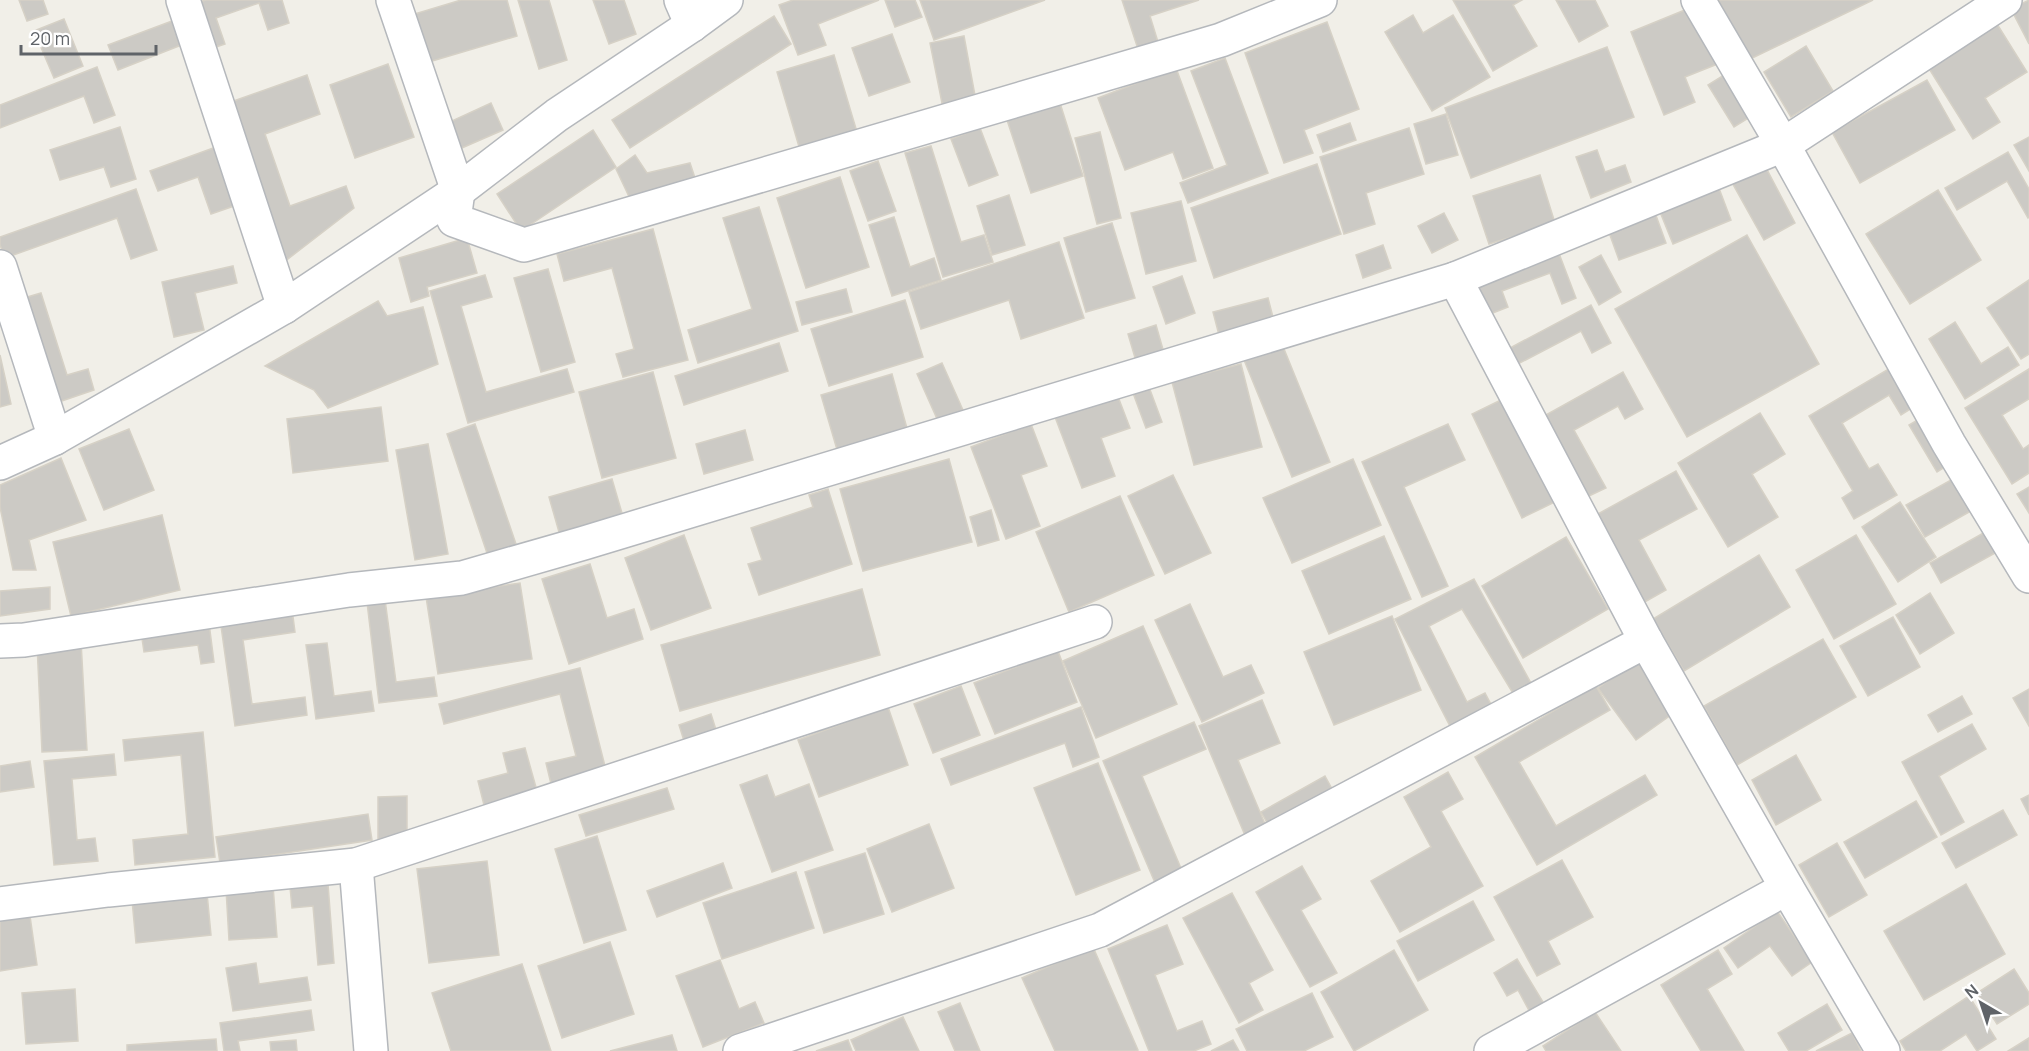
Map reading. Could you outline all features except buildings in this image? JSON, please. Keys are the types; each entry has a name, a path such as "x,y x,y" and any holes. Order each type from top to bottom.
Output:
{"street":[{"path":"183,0 284,308"},
{"path":"393,0 458,190 454,220 524,245 1221,40 1320,0"},
{"path":"0,463 55,438 284,308 458,190 686,13 726,0"},
{"path":"1698,0 1784,145 1949,444 2029,576"},
{"path":"0,641 24,640 349,590 462,578 585,543 1455,279 1784,145 2005,0"},
{"path":"0,267 55,438"},
{"path":"1455,279 1646,641 1883,1051"},
{"path":"0,904 108,890 356,865 1095,622"},
{"path":"740,1051 1100,930 1646,641"},
{"path":"356,865 370,1051"},
{"path":"1491,1051 1787,888"}]}
